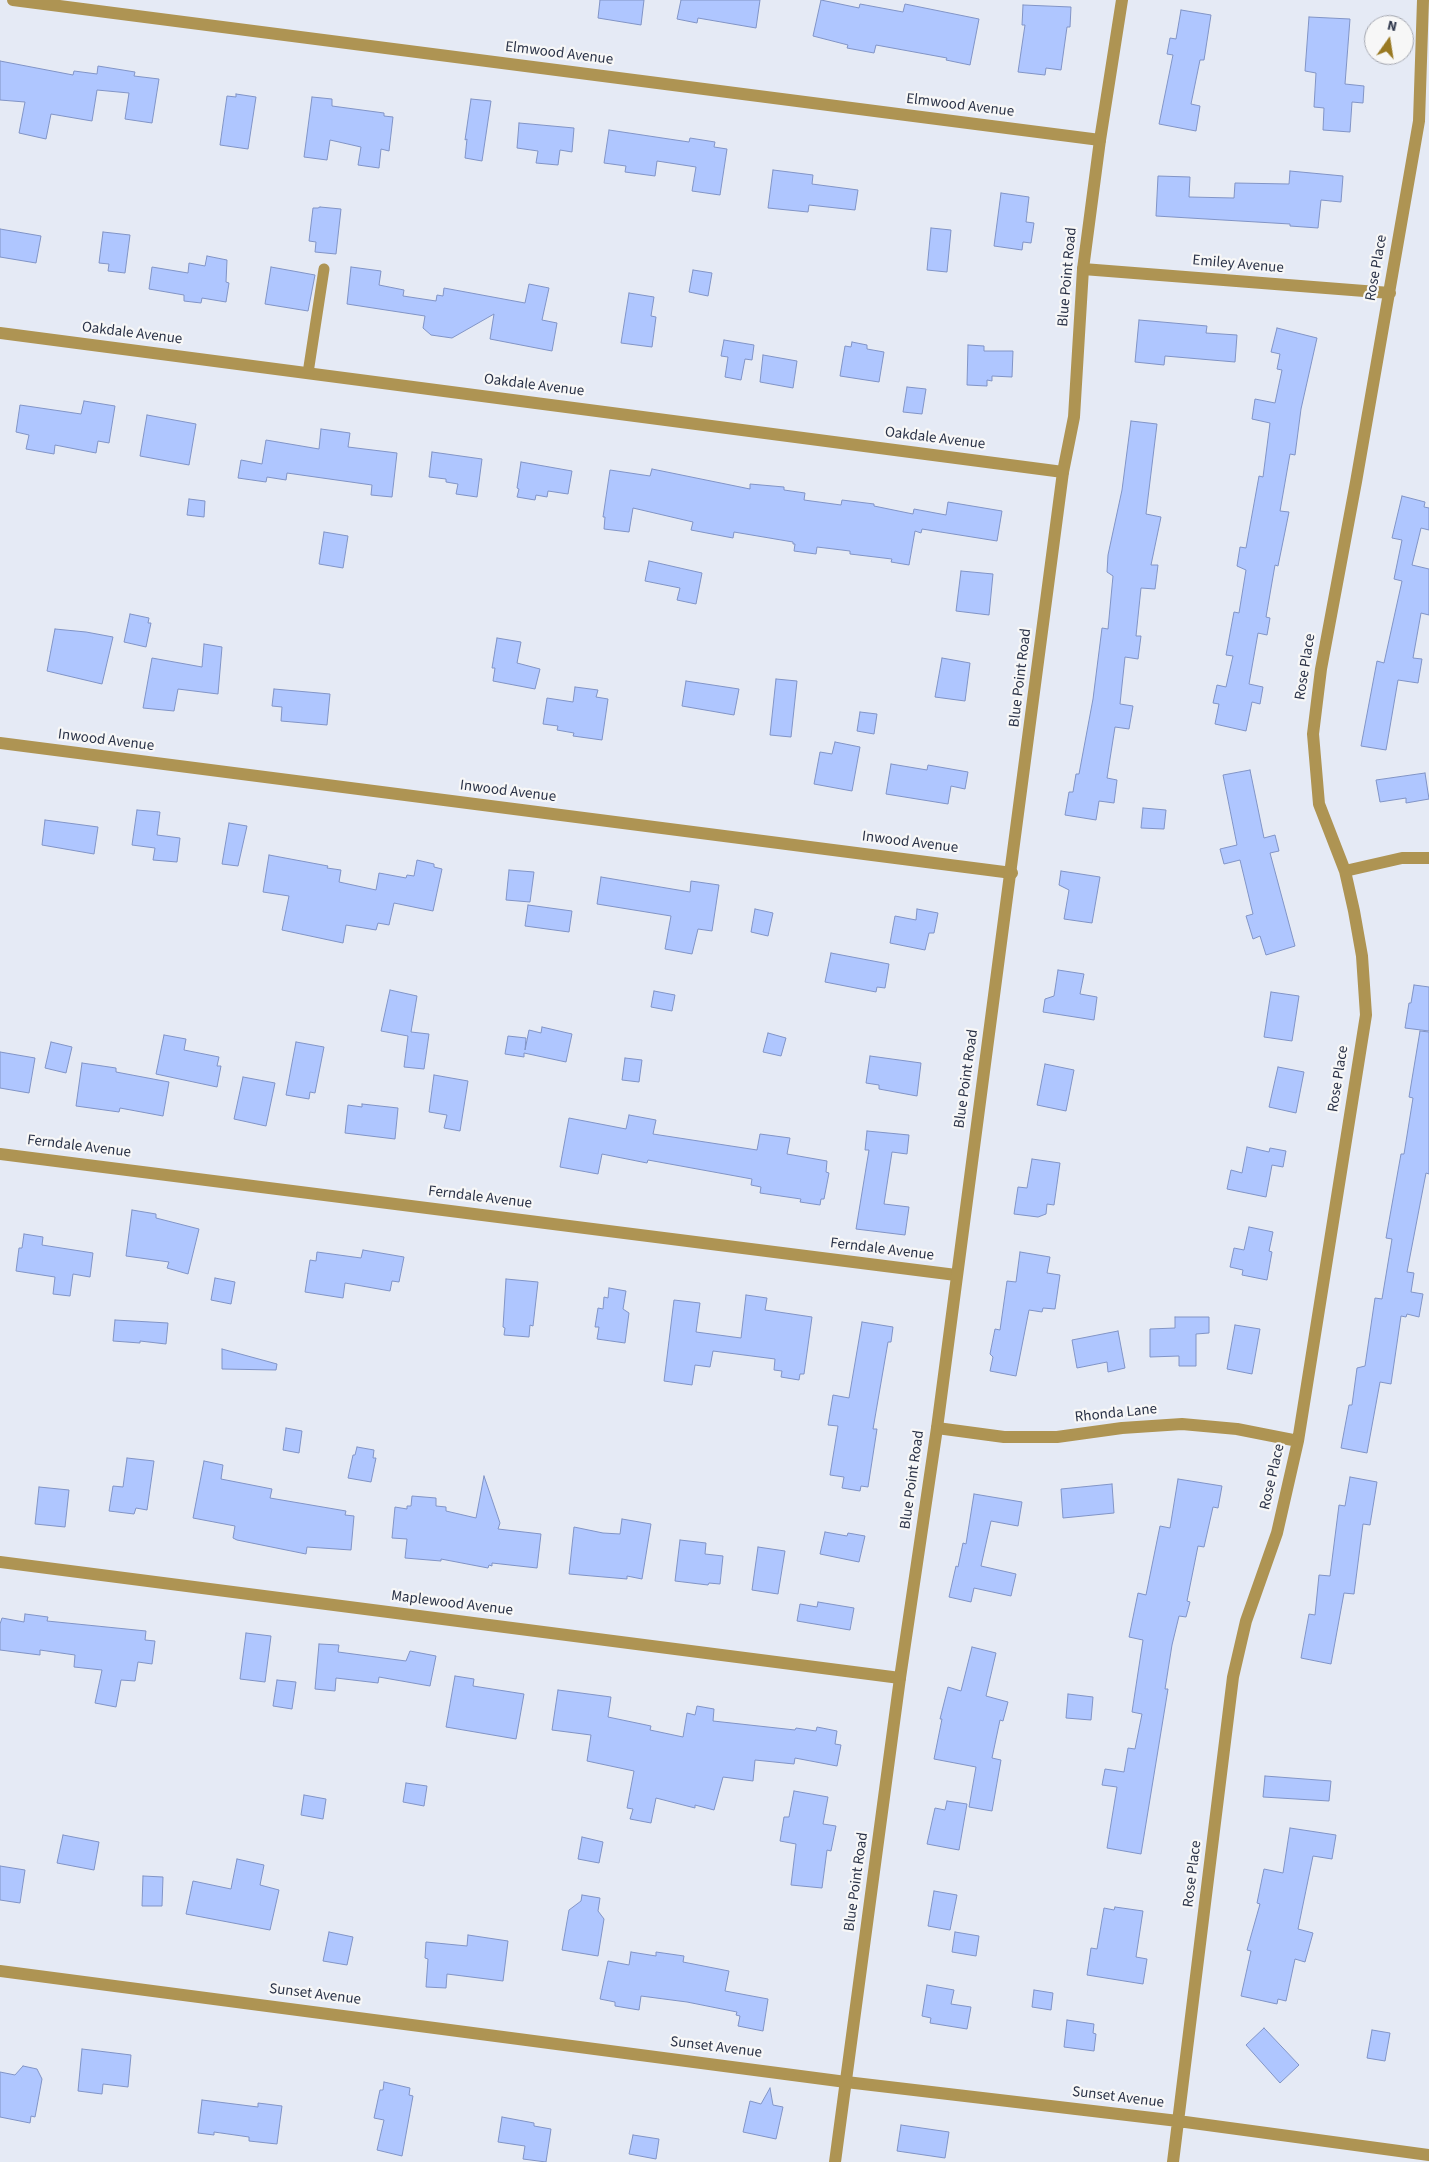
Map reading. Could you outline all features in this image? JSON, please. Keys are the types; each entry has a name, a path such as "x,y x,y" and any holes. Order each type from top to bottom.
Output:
{"street":[{"name":"Elmwood Avenue","path":"13,0 1100,140"},
{"name":"Blue Point Road","path":"835,2162 900,1678 937,1428 1012,872 1063,472 1074,417 1083,269 1100,140 1122,0"},
{"name":"Rose Place","path":"1173,2162 1233,1677 1246,1622 1277,1533 1298,1441 1366,1014 1362,956 1345,871 1319,804 1312,734 1321,669 1390,293 1419,121 1423,0"},
{"name":"Emiley Avenue","path":"1083,269 1390,293"},
{"name":"Oakdale Avenue","path":"0,333 1063,472"},
{"name":"Inwood Avenue","path":"0,744 1012,872"},
{"path":"1345,871 1402,858 1429,858"},
{"name":"Ferndale Avenue","path":"0,1154 956,1276"},
{"name":"Rhonda Lane","path":"937,1428 1004,1437 1057,1437 1122,1428 1182,1424 1237,1429 1298,1441"},
{"name":"Maplewood Avenue","path":"0,1562 900,1678"},
{"name":"Sunset Avenue","path":"0,1970 846,2082 1178,2122 1429,2155"}],"lane":[{"path":"308,373 324,269"}],"building":[{"path":"600,0 644,0 641,25 598,18"},
{"path":"681,0 760,0 756,28 698,18 697,23 677,19"},
{"path":"821,0 859,8 860,4 903,12 905,4 979,19 970,65 946,60 947,58 876,45 874,53 847,48 848,45 813,36"},
{"path":"1023,5 1071,7 1070,27 1067,27 1061,70 1046,68 1045,75 1018,72 1025,25 1022,25"},
{"path":"1181,10 1211,15 1204,60 1200,60 1191,104 1200,106 1196,131 1159,124 1173,55 1167,54 1170,38 1176,39"},
{"path":"1309,17 1350,19 1345,84 1364,86 1363,103 1352,102 1350,132 1323,130 1324,108 1314,107 1316,73 1305,71"},
{"path":"0,61 73,75 74,71 97,74 98,66 135,72 134,76 159,79 152,123 125,119 129,93 97,90 92,121 51,114 46,139 19,133 25,102 0,100"},
{"path":"236,94 256,97 248,149 220,145 227,96 236,97"},
{"path":"312,97 332,99 332,106 384,113 384,116 393,117 389,151 381,149 379,168 358,165 361,147 330,140 327,160 304,157"},
{"path":"471,99 491,101 482,161 465,158 467,139 465,140"},
{"path":"519,123 574,128 572,152 560,150 558,165 536,163 538,151 517,148"},
{"path":"609,130 689,142 690,138 715,142 714,147 727,149 720,195 692,191 696,167 657,161 655,176 625,172 626,166 604,163"},
{"path":"773,170 813,175 812,184 858,190 855,210 809,205 808,212 768,208"},
{"path":"1290,171 1343,176 1341,202 1321,200 1318,228 1290,226 1290,224 1156,216 1158,176 1190,177 1189,197 1234,198 1235,183 1289,184"},
{"path":"1001,193 1029,197 1026,222 1034,223 1031,243 1023,242 1022,250 994,246"},
{"path":"313,208 341,209 336,254 315,252 316,242 309,241"},
{"path":"931,228 951,230 947,272 927,270"},
{"path":"0,229 41,236 36,263 0,257"},
{"path":"103,232 130,235 125,273 108,271 109,264 99,263"},
{"path":"207,256 227,260 226,282 229,283 226,302 202,298 201,303 184,301 184,295 149,289 152,267 188,273 189,263 205,266"},
{"path":"271,267 315,275 308,311 265,304"},
{"path":"351,267 381,271 379,285 404,290 403,296 436,301 437,295 443,296 444,288 525,303 529,284 549,288 542,320 557,323 552,351 490,339 494,314 452,338 431,335 423,328 425,316 347,304"},
{"path":"693,270 712,273 708,296 689,292"},
{"path":"629,293 654,297 651,316 656,317 652,347 621,343"},
{"path":"1139,320 1207,326 1206,333 1237,335 1235,362 1165,356 1164,365 1135,362"},
{"path":"1277,328 1317,338 1301,409 1295,455 1290,454 1280,511 1289,512 1278,566 1275,565 1266,617 1270,618 1267,635 1258,633 1249,684 1263,687 1260,704 1252,702 1246,731 1215,724 1219,704 1213,703 1217,685 1226,687 1233,656 1226,655 1234,612 1239,613 1246,570 1237,566 1240,547 1246,548 1259,476 1263,477 1270,423 1252,419 1255,399 1275,403 1282,370 1277,369 1280,354 1271,352"},
{"path":"724,340 754,345 752,360 745,359 741,380 725,377 728,357 721,356"},
{"path":"852,342 867,345 867,349 884,352 879,382 840,376 845,346 851,347"},
{"path":"968,345 984,346 984,351 1013,351 1012,377 992,376 992,381 987,380 987,386 967,385"},
{"path":"763,355 797,361 793,388 760,382"},
{"path":"907,387 926,389 922,414 903,412"},
{"path":"84,401 115,406 109,443 98,441 96,453 55,445 54,454 26,449 29,435 16,432 20,405 81,414"},
{"path":"147,415 196,424 189,465 140,456"},
{"path":"1131,421 1157,424 1146,514 1161,517 1151,565 1158,565 1155,589 1141,588 1136,636 1141,636 1138,659 1125,657 1120,704 1133,706 1129,729 1115,727 1107,778 1117,780 1114,803 1099,801 1096,820 1065,815 1069,792 1073,792 1076,774 1079,774 1093,699 1102,628 1108,629 1113,576 1107,572 1108,555 1122,490"},
{"path":"321,429 350,433 348,447 397,453 392,497 371,495 372,485 287,473 286,480 267,477 266,482 238,478 241,460 262,464 266,440 319,449"},
{"path":"432,452 482,459 477,497 456,494 458,484 446,482 446,479 429,477"},
{"path":"521,462 572,471 568,494 548,491 547,497 536,495 535,500 517,497"},
{"path":"652,469 750,489 750,484 784,487 784,490 805,493 804,500 841,505 842,500 874,504 874,506 913,514 914,509 946,515 948,502 1002,511 997,541 922,529 921,533 915,531 909,565 891,562 892,559 850,554 850,551 817,547 816,554 794,551 795,544 793,542 734,532 733,538 691,530 693,522 633,508 629,532 604,529 605,517 603,517 610,470 650,476"},
{"path":"1402,496 1425,502 1424,507 1429,508 1429,530 1421,528 1412,565 1429,569 1429,615 1421,613 1413,658 1422,659 1418,683 1398,680 1386,750 1361,746 1377,661 1384,663 1402,581 1394,579 1402,540 1392,538"},
{"path":"189,499 205,501 204,517 187,515"},
{"path":"324,532 348,536 343,568 319,564"},
{"path":"649,561 702,573 696,604 677,600 680,588 645,581"},
{"path":"961,571 993,574 989,615 956,611"},
{"path":"130,614 149,618 148,623 151,623 146,647 124,642"},
{"path":"55,629 113,637 102,684 47,671"},
{"path":"497,638 521,642 517,663 540,669 535,689 493,681 495,668 492,668"},
{"path":"204,644 222,647 218,694 178,689 174,711 143,708 152,658 202,667"},
{"path":"942,658 970,663 965,701 935,697"},
{"path":"776,679 797,681 791,737 770,735"},
{"path":"686,681 739,689 734,715 682,706"},
{"path":"575,687 598,690 596,697 608,699 602,740 573,736 574,733 557,730 558,726 543,724 547,698 573,702"},
{"path":"274,689 330,694 327,725 281,721 282,707 272,706"},
{"path":"860,712 877,714 874,734 857,731"},
{"path":"835,742 860,747 852,791 814,784 820,752 832,754"},
{"path":"891,764 927,770 928,765 968,772 965,789 951,786 948,804 886,794"},
{"path":"1250,770 1264,838 1275,835 1279,851 1270,853 1295,946 1266,955 1260,936 1253,939 1246,916 1253,914 1240,860 1224,864 1220,849 1237,845 1223,775"},
{"path":"1425,773 1429,799 1406,803 1406,798 1380,802 1376,780"},
{"path":"1143,808 1166,810 1164,829 1141,828"},
{"path":"137,810 160,812 157,835 180,838 177,862 153,860 155,848 132,845"},
{"path":"45,820 98,827 94,854 42,845"},
{"path":"229,823 247,826 238,866 222,864"},
{"path":"269,855 341,870 339,882 376,890 379,873 406,878 407,875 414,876 417,860 434,864 434,867 442,869 433,911 394,903 389,925 378,923 376,930 346,925 343,943 282,930 289,896 263,892"},
{"path":"509,870 534,872 530,902 506,900"},
{"path":"1061,871 1100,877 1092,923 1064,919 1069,890 1059,885"},
{"path":"601,877 690,892 691,881 719,885 712,931 698,929 692,954 665,949 671,916 597,904"},
{"path":"528,905 572,911 569,932 525,926"},
{"path":"755,909 773,913 768,936 751,932"},
{"path":"917,909 938,913 934,933 929,933 925,950 890,943 895,916 916,920"},
{"path":"831,953 889,964 885,988 877,987 876,992 825,982"},
{"path":"1058,970 1084,974 1080,994 1097,997 1094,1020 1043,1012 1045,999 1054,996"},
{"path":"1414,985 1429,987 1429,1031 1405,1028"},
{"path":"390,990 417,996 411,1032 429,1034 424,1069 404,1067 408,1036 381,1031"},
{"path":"654,991 675,995 672,1011 651,1007"},
{"path":"1271,992 1299,996 1292,1041 1264,1037"},
{"path":"542,1027 572,1034 566,1062 524,1053 524,1057 505,1054 508,1036 526,1038 525,1050 529,1030 541,1033"},
{"path":"1420,1031 1429,1032 1429,1174 1426,1173 1407,1272 1414,1273 1411,1292 1423,1294 1419,1317 1407,1314 1406,1317 1401,1316 1391,1384 1380,1382 1367,1453 1341,1448 1349,1405 1352,1405 1357,1368 1365,1366 1375,1298 1382,1299 1392,1239 1386,1238 1401,1154 1404,1154 1413,1098 1409,1097"},
{"path":"768,1033 786,1038 781,1056 763,1052"},
{"path":"164,1035 186,1039 184,1050 219,1057 217,1066 221,1066 217,1087 156,1074"},
{"path":"51,1042 72,1047 66,1073 45,1068"},
{"path":"296,1042 324,1047 315,1093 310,1092 309,1099 286,1095"},
{"path":"0,1052 35,1058 29,1093 0,1088"},
{"path":"870,1056 921,1063 917,1096 879,1089 879,1085 866,1083"},
{"path":"625,1058 642,1060 639,1082 622,1080"},
{"path":"82,1063 116,1068 116,1072 169,1082 163,1116 120,1108 119,1112 76,1106"},
{"path":"1045,1064 1074,1070 1066,1111 1037,1105"},
{"path":"1278,1067 1304,1072 1296,1113 1269,1107"},
{"path":"434,1075 468,1081 460,1131 444,1128 447,1115 429,1112"},
{"path":"243,1077 275,1083 266,1126 234,1119"},
{"path":"362,1104 398,1108 395,1139 345,1133 348,1105 362,1107"},
{"path":"629,1115 656,1120 653,1134 757,1150 760,1134 790,1138 787,1154 827,1161 826,1172 829,1173 824,1199 821,1199 820,1205 800,1202 801,1199 760,1193 761,1187 751,1185 752,1179 648,1160 647,1163 602,1154 598,1174 560,1167 569,1118 626,1129"},
{"path":"867,1131 909,1135 907,1154 892,1152 884,1204 909,1207 905,1235 856,1229 869,1150 865,1150"},
{"path":"1247,1147 1269,1152 1270,1148 1286,1151 1283,1167 1272,1165 1266,1197 1227,1189 1231,1170 1242,1173"},
{"path":"1032,1159 1060,1163 1054,1205 1047,1204 1046,1214 1038,1217 1014,1214 1018,1187 1027,1188"},
{"path":"132,1210 156,1214 156,1218 199,1229 188,1274 167,1268 169,1262 126,1256"},
{"path":"1249,1227 1273,1232 1269,1251 1272,1252 1267,1280 1242,1275 1243,1270 1230,1267 1234,1248 1244,1250"},
{"path":"24,1234 43,1237 42,1245 93,1253 90,1277 73,1274 70,1296 53,1294 55,1277 16,1271 19,1248 22,1248"},
{"path":"363,1250 404,1257 399,1282 392,1281 390,1291 345,1283 343,1298 305,1292 310,1260 316,1261 317,1252 361,1258"},
{"path":"1020,1252 1050,1257 1047,1273 1060,1275 1055,1309 1043,1308 1042,1312 1029,1310 1016,1376 990,1371 993,1357 990,1354 995,1329 1000,1330 1007,1281 1016,1282"},
{"path":"215,1278 235,1282 231,1304 211,1300"},
{"path":"506,1279 538,1282 533,1326 530,1325 529,1337 504,1335"},
{"path":"609,1288 626,1291 623,1309 629,1313 625,1343 597,1339 599,1327 595,1327 598,1308 603,1309 604,1297 608,1298"},
{"path":"746,1295 767,1298 765,1310 812,1317 804,1374 800,1374 799,1380 781,1377 782,1371 774,1370 775,1359 713,1351 710,1367 695,1365 692,1385 664,1381 674,1300 700,1303 696,1332 741,1338"},
{"path":"1175,1317 1209,1317 1209,1333 1196,1334 1196,1366 1179,1366 1179,1356 1150,1357 1150,1329 1175,1328"},
{"path":"115,1320 168,1323 166,1344 140,1341 140,1343 113,1341"},
{"path":"862,1322 893,1327 891,1342 888,1342 873,1429 877,1429 868,1487 861,1486 860,1491 842,1488 844,1477 830,1475 838,1426 828,1425 833,1395 849,1398"},
{"path":"1235,1325 1260,1329 1252,1374 1227,1369"},
{"path":"1118,1331 1125,1368 1108,1372 1107,1362 1077,1368 1072,1340"},
{"path":"222,1349 277,1364 276,1370 222,1369"},
{"path":"286,1428 302,1431 299,1453 283,1450"},
{"path":"357,1447 374,1450 373,1458 376,1458 371,1482 348,1478 353,1455 355,1455"},
{"path":"127,1458 154,1461 147,1510 136,1508 134,1514 109,1511 113,1486 123,1487"},
{"path":"204,1461 223,1465 221,1479 272,1489 270,1498 346,1511 345,1515 354,1516 351,1550 307,1547 306,1554 237,1540 233,1538 235,1526 193,1518"},
{"path":"484,1476 500,1523 498,1529 541,1534 537,1568 492,1563 492,1566 489,1565 488,1568 441,1559 441,1561 405,1558 407,1539 392,1538 395,1507 407,1509 407,1506 411,1506 412,1496 436,1498 436,1506 446,1507 446,1511 476,1518"},
{"path":"1350,1477 1377,1482 1370,1525 1363,1524 1354,1594 1344,1593 1331,1664 1301,1658 1309,1614 1315,1615 1319,1575 1330,1576 1339,1505 1345,1506"},
{"path":"1178,1479 1222,1486 1218,1508 1213,1507 1204,1547 1198,1546 1187,1601 1190,1602 1186,1617 1179,1616 1172,1645 1165,1689 1168,1689 1141,1854 1107,1848 1117,1787 1102,1785 1105,1769 1124,1772 1128,1748 1135,1749 1142,1714 1132,1712 1143,1640 1129,1637 1138,1593 1146,1595 1160,1526 1170,1528"},
{"path":"1112,1484 1114,1513 1063,1518 1061,1489"},
{"path":"39,1487 69,1490 65,1527 35,1524"},
{"path":"974,1494 1022,1502 1018,1526 991,1521 981,1566 1016,1574 1011,1596 974,1588 971,1602 949,1597 963,1543 966,1544"},
{"path":"622,1519 651,1524 642,1579 627,1576 627,1579 569,1574 574,1527 603,1533 620,1534"},
{"path":"825,1532 847,1536 848,1533 865,1536 859,1562 820,1554"},
{"path":"680,1540 706,1543 705,1554 723,1556 720,1584 709,1583 708,1585 675,1581"},
{"path":"758,1547 785,1551 778,1594 752,1590"},
{"path":"818,1602 854,1608 850,1630 797,1621 800,1604 817,1607"},
{"path":"25,1614 48,1617 47,1621 146,1631 145,1640 155,1641 152,1664 138,1662 135,1681 121,1680 116,1707 95,1703 102,1670 74,1667 75,1655 40,1650 40,1655 0,1650 0,1624 2,1618 24,1622"},
{"path":"246,1633 271,1636 265,1682 240,1679"},
{"path":"319,1644 339,1645 338,1652 406,1661 410,1651 436,1656 430,1686 379,1677 378,1683 336,1678 335,1691 315,1689"},
{"path":"972,1647 996,1653 986,1696 1008,1702 1003,1721 1000,1720 992,1758 1001,1760 992,1811 969,1807 976,1767 934,1759 942,1719 940,1719 948,1687 961,1691"},
{"path":"455,1676 474,1679 473,1686 524,1694 516,1739 446,1727"},
{"path":"277,1680 296,1682 292,1709 273,1706"},
{"path":"558,1690 611,1697 608,1717 651,1726 650,1730 683,1737 687,1713 695,1715 697,1706 714,1709 713,1721 795,1730 796,1728 816,1731 817,1727 837,1731 835,1744 841,1745 837,1766 795,1758 794,1764 755,1760 753,1781 723,1777 714,1810 695,1805 695,1808 656,1798 651,1823 630,1819 633,1809 627,1808 634,1771 587,1761 591,1735 552,1730"},
{"path":"1068,1694 1093,1697 1091,1720 1066,1718"},
{"path":"1265,1776 1331,1781 1329,1801 1263,1797"},
{"path":"406,1783 427,1786 424,1806 403,1802"},
{"path":"794,1791 828,1797 823,1824 836,1826 831,1851 827,1850 822,1888 791,1885 796,1844 780,1841 784,1817 789,1817"},
{"path":"304,1795 326,1799 323,1819 301,1815"},
{"path":"947,1801 967,1804 959,1850 927,1844 935,1808 945,1810"},
{"path":"1290,1828 1336,1835 1332,1859 1313,1856 1298,1929 1313,1933 1305,1962 1295,1959 1286,2001 1278,1999 1277,2004 1241,1996 1251,1951 1247,1950 1260,1904 1257,1903 1264,1869 1283,1873"},
{"path":"63,1835 99,1842 94,1870 57,1863"},
{"path":"582,1837 603,1842 599,1863 578,1859"},
{"path":"237,1859 264,1865 260,1885 279,1890 270,1930 186,1914 193,1881 231,1889"},
{"path":"0,1866 25,1870 20,1903 0,1900"},
{"path":"143,1876 163,1877 162,1906 142,1906"},
{"path":"934,1891 957,1895 950,1930 928,1926"},
{"path":"582,1895 600,1898 598,1911 604,1919 598,1956 562,1950 569,1910 581,1901"},
{"path":"1115,1907 1143,1911 1136,1957 1147,1959 1143,1984 1087,1975 1091,1948 1097,1949 1104,1908 1114,1910"},
{"path":"329,1932 353,1937 347,1965 323,1961"},
{"path":"955,1932 979,1936 976,1956 952,1952"},
{"path":"468,1935 508,1941 503,1981 447,1974 446,1988 426,1987 428,1959 425,1958 426,1942 467,1946"},
{"path":"631,1952 656,1956 656,1952 684,1956 683,1962 729,1971 725,1991 768,1999 763,2031 738,2026 740,2016 736,2015 737,2012 687,2002 641,1996 639,2010 615,2006 615,2002 600,1999 608,1961 629,1965"},
{"path":"927,1985 954,1990 951,2004 971,2007 967,2029 930,2023 931,2018 922,2016"},
{"path":"1034,1990 1053,1993 1051,2010 1032,2007"},
{"path":"1067,2020 1094,2024 1093,2033 1096,2034 1094,2051 1064,2047"},
{"path":"1264,2028 1299,2065 1280,2083 1246,2045"},
{"path":"1372,2030 1390,2033 1385,2061 1367,2058"},
{"path":"82,2049 131,2055 128,2087 103,2084 102,2094 78,2091"},
{"path":"23,2066 37,2069 42,2079 35,2117 31,2116 30,2123 0,2117 0,2072 15,2075"},
{"path":"384,2082 410,2088 409,2095 413,2096 402,2156 377,2150 384,2120 374,2118 380,2090 383,2090"},
{"path":"770,2088 773,2105 783,2107 776,2139 743,2132 750,2101 761,2104"},
{"path":"202,2100 258,2107 258,2103 282,2106 277,2144 249,2141 249,2137 214,2132 214,2135 198,2133"},
{"path":"502,2117 534,2123 534,2126 551,2129 546,2162 523,2159 525,2146 498,2142"},
{"path":"901,2125 949,2132 945,2158 897,2151"},
{"path":"633,2135 659,2139 656,2159 629,2154"}]}
